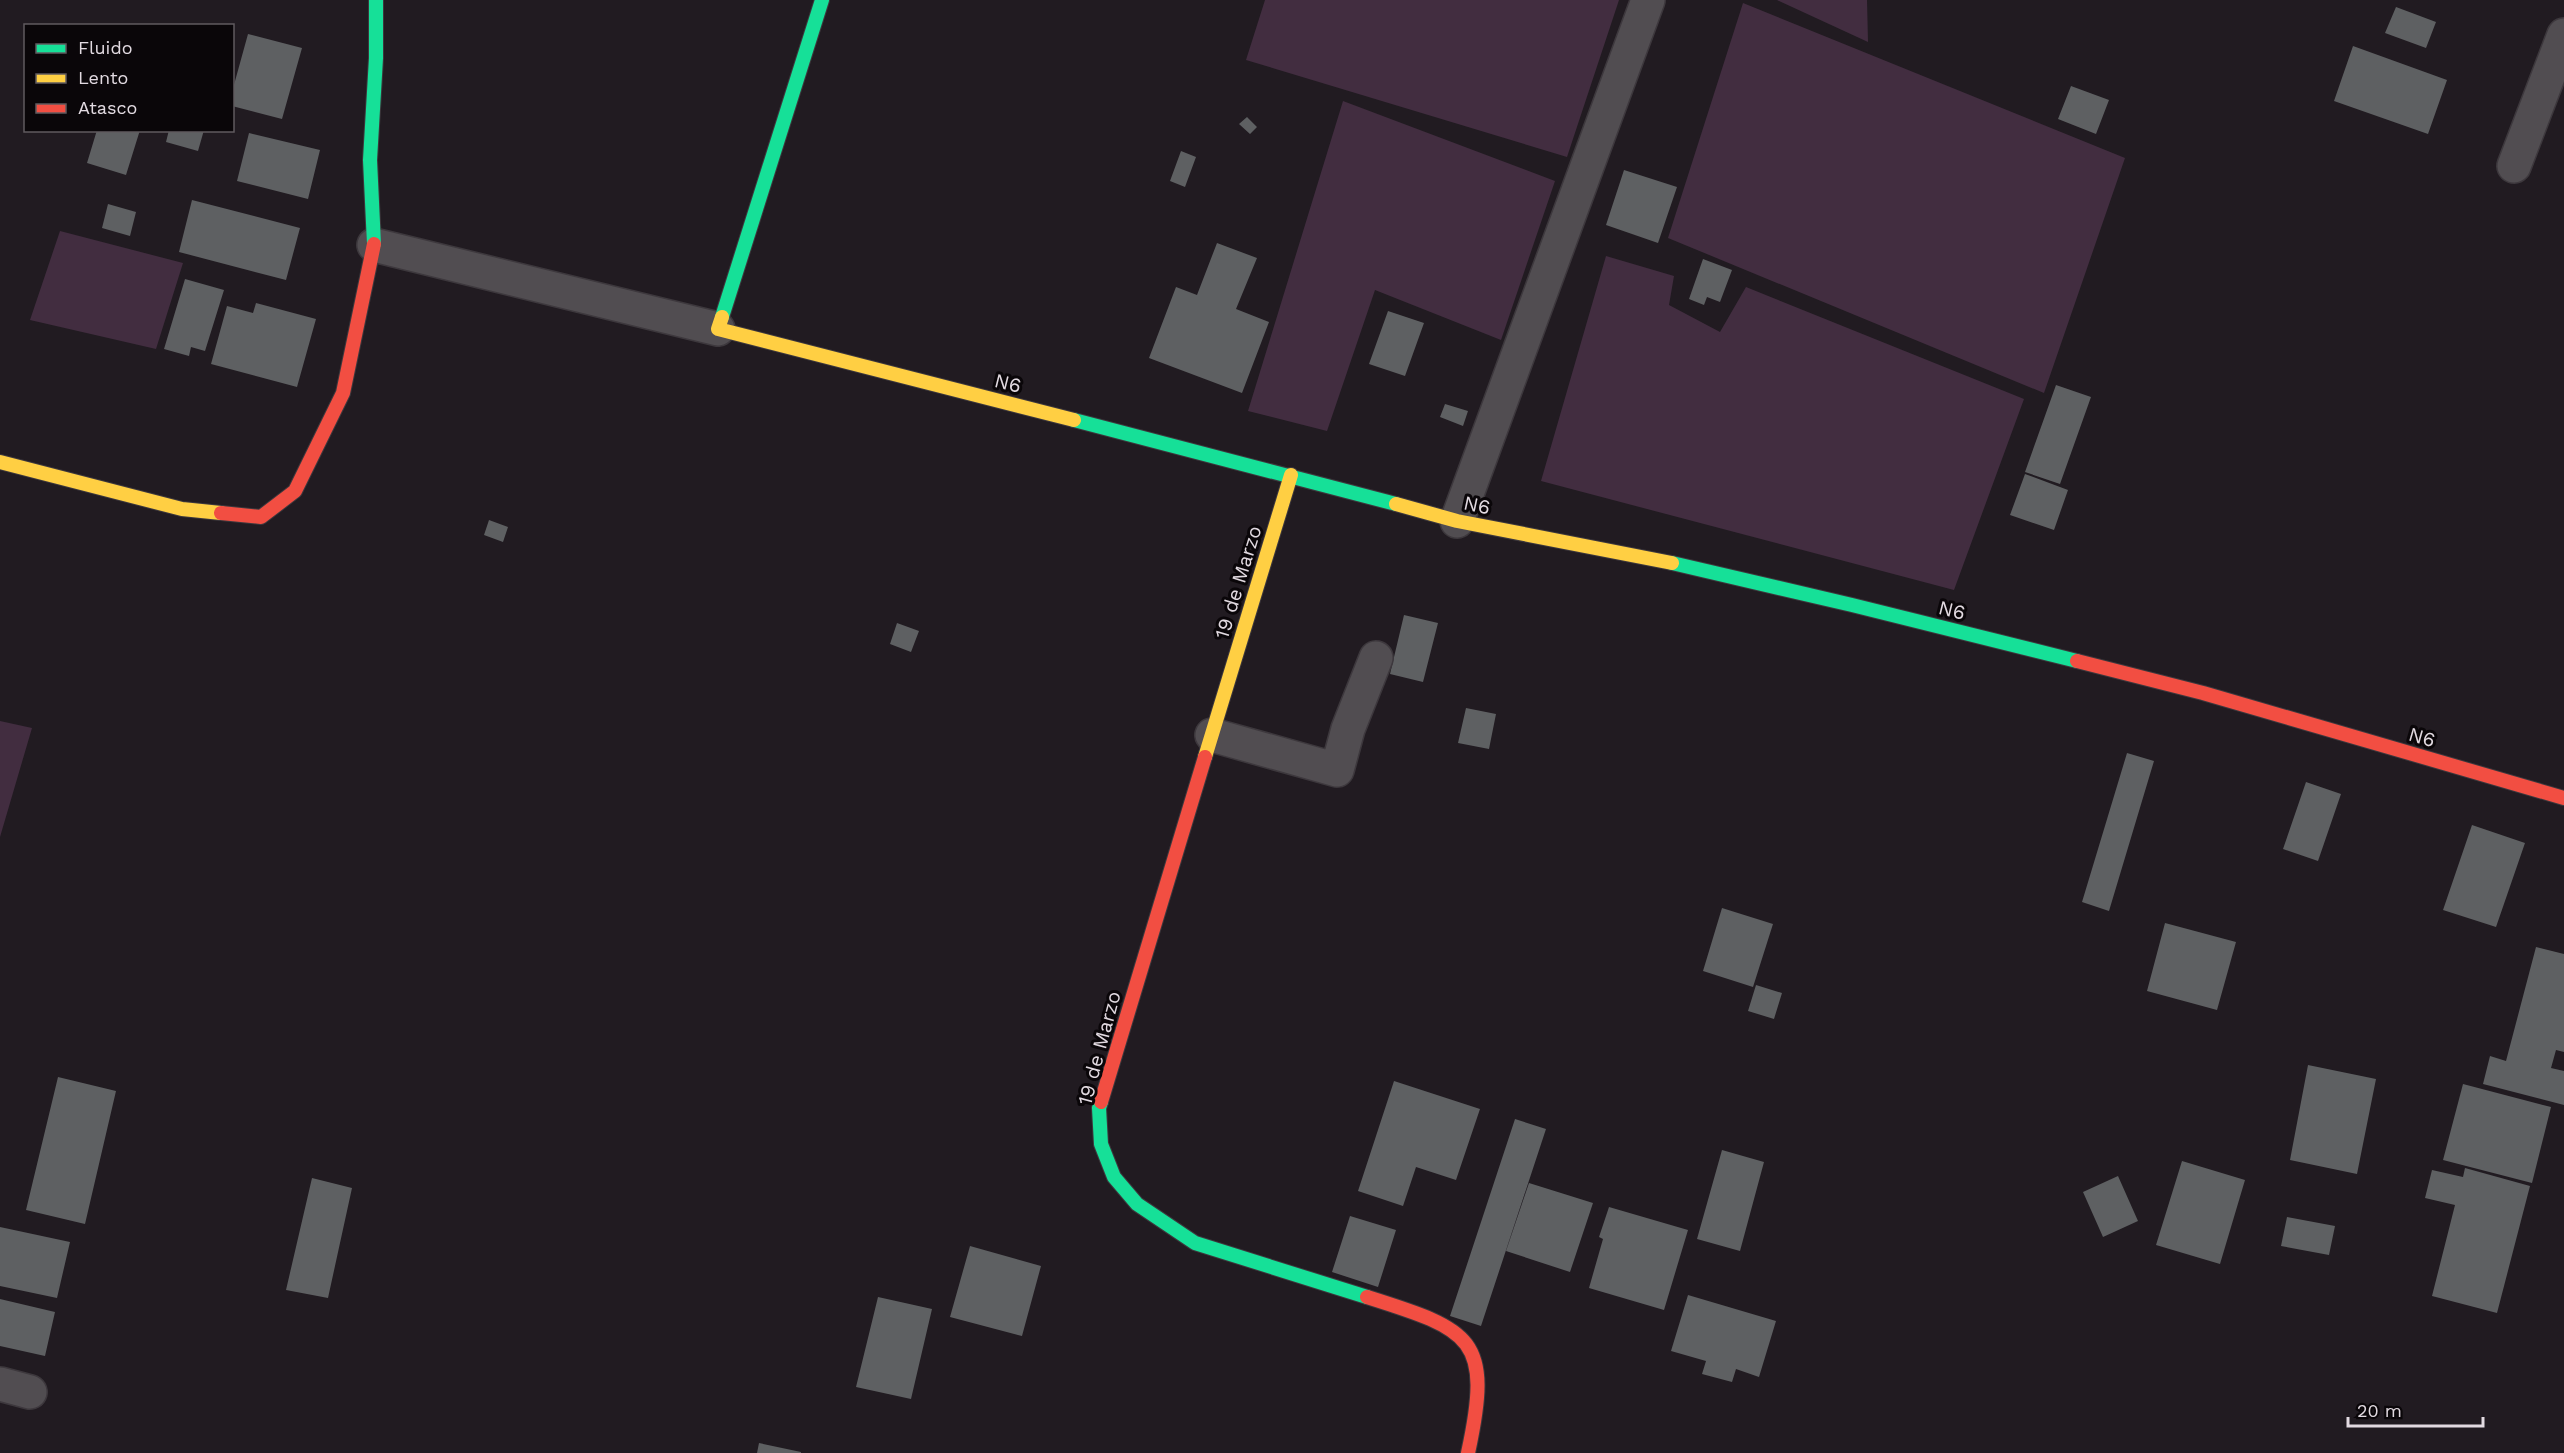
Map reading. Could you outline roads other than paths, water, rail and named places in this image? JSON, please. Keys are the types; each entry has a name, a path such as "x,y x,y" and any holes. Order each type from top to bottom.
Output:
{"street":[{"path":"0,462 182,509 261,517 295,491 343,393 374,245 370,160 376,58 376,0"},
{"path":"374,245 718,329 822,0"},
{"path":"1457,521 1648,0"},
{"path":"2514,166 2564,35"},
{"name":"N6","path":"718,329 1291,475 1457,521 1658,560 1852,605 2203,693 2564,798"},
{"name":"19 de Marzo","path":"1291,475 1099,1108 1101,1144 1114,1177 1137,1204 1195,1243 1424,1315 1443,1322 1459,1334 1478,1364 1480,1389 1468,1453"},
{"path":"1212,735 1337,770 1348,729 1376,658"}]}
